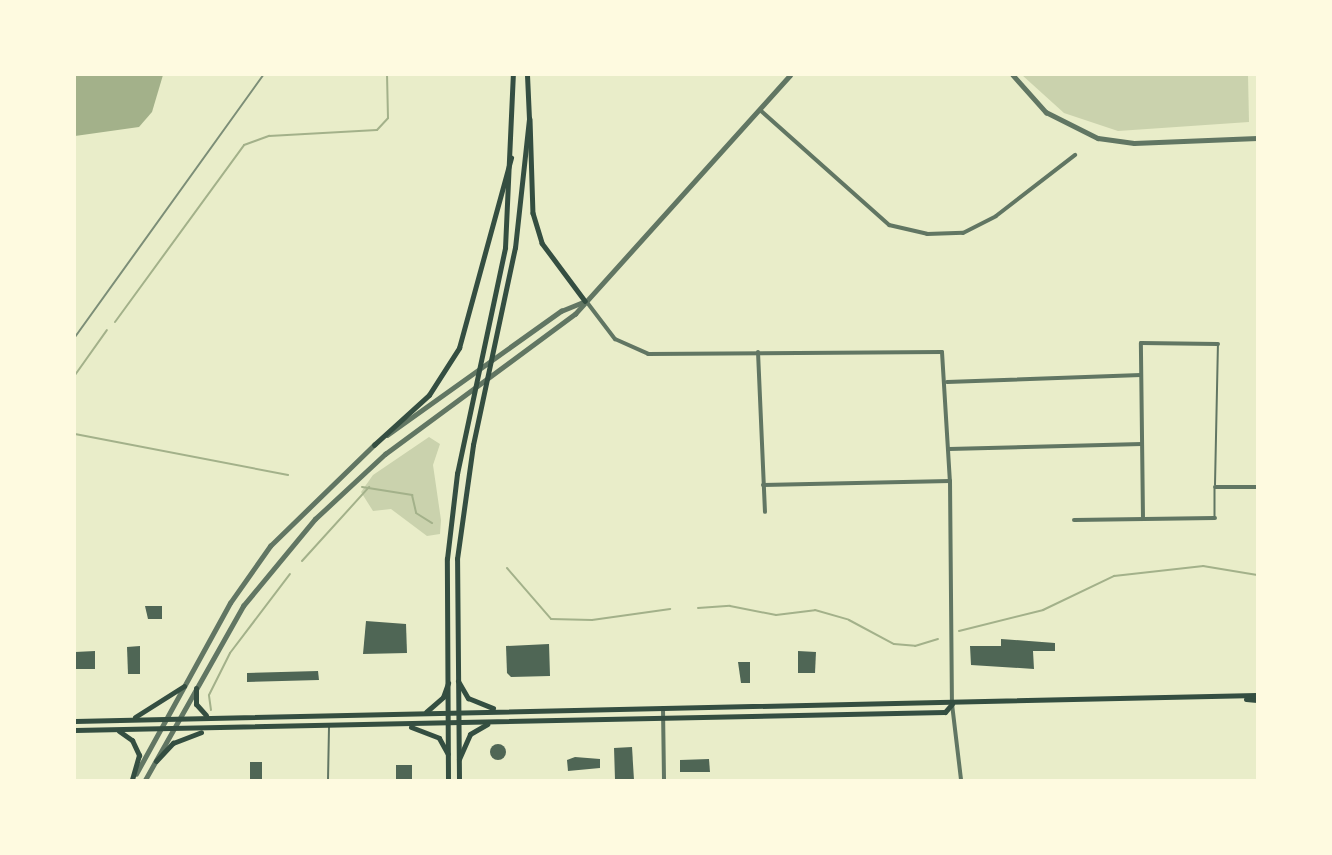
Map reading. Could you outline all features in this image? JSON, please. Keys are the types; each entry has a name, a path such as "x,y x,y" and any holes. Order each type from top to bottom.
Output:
{"main road":[{"path":"448,780 447,559 470,413 505,248 514,147 513,75"},
{"path":"527,75 533,213 542,243 585,301"},
{"path":"459,780 457,559 480,414 500,331 530,119"},
{"path":"374,445 429,395 459,348 514,147"},
{"path":"458,681 477,705 503,710"},
{"path":"426,712 443,697 448,683"},
{"path":"129,720 184,686"},
{"path":"196,688 199,711 220,717"},
{"path":"1239,698 1257,695"},
{"path":"75,721 503,710 1239,698 1257,700"},
{"path":"75,730 329,727 945,712 952,704"},
{"path":"459,759 470,734 488,723"},
{"path":"404,725 439,738 448,754"},
{"path":"115,729 132,740 139,755 132,780"},
{"path":"156,761 185,736 223,729"}],"street":[{"path":"145,780 177,718 243,606 315,519 385,454 575,314 790,75"},
{"path":"1013,75 1046,112 1098,138 1134,143 1257,138"},
{"path":"760,110 889,225 927,234 963,233 996,216 1075,155"},
{"path":"585,301 615,339 631,350 672,355 929,348 942,351 947,382 950,482 952,704 961,780"},
{"path":"132,780 230,603 270,546 374,445 561,311 585,301"},
{"path":"1143,518 1141,343 1218,344"},
{"path":"758,352 765,512"},
{"path":"947,382 1141,375"},
{"path":"949,449 1142,444"},
{"path":"763,485 950,482"},
{"path":"1215,487 1257,487"},
{"path":"1074,519 1215,518"},
{"path":"663,708 664,780"}],"lane":[{"path":"1215,518 1218,344"},
{"path":"328,780 329,727"}],"shaded area":[{"path":"75,75 163,75 152,112 139,127 75,136"},
{"path":"1022,75 1248,75 1249,122 1118,131 1064,113"},
{"path":"429,437 440,444 433,465 441,520 440,534 427,536 391,509 373,511 361,492 373,475"}],"building":[{"path":"145,606 162,606 162,619 148,619"},
{"path":"366,621 406,624 407,653 363,654"},
{"path":"1001,639 1055,643 1055,651 1033,651 1034,669 971,665 970,646 1001,646"},
{"path":"549,644 550,676 511,677 507,673 506,646"},
{"path":"140,646 140,674 128,674 127,647"},
{"path":"95,651 95,669 75,669 75,652"},
{"path":"798,651 816,652 815,673 798,673"},
{"path":"738,662 750,662 750,683 741,683"},
{"path":"318,671 319,680 247,682 247,673"},
{"path":"498,744 506,752 498,760 490,752"},
{"path":"632,747 634,780 615,780 614,748"},
{"path":"575,757 600,759 600,768 568,771 567,760"},
{"path":"709,759 710,772 680,772 680,760"},
{"path":"250,762 262,762 262,780 250,780"},
{"path":"396,765 412,765 412,780 396,780"}],"waterway":[{"path":"115,322 244,145 269,136 377,130 388,118 387,75"},
{"path":"75,375 107,330"},
{"path":"75,434 288,475"},
{"path":"362,487 412,495 416,513 432,523"},
{"path":"302,561 369,487"},
{"path":"959,631 1043,610 1114,576 1203,566 1257,575"},
{"path":"507,568 551,619 592,620 670,609"},
{"path":"211,710 209,695 230,653 290,574"},
{"path":"698,608 730,606 776,615 815,610 849,620 894,644 915,646 938,639"}],"railway":[{"path":"75,337 263,75"}]}
